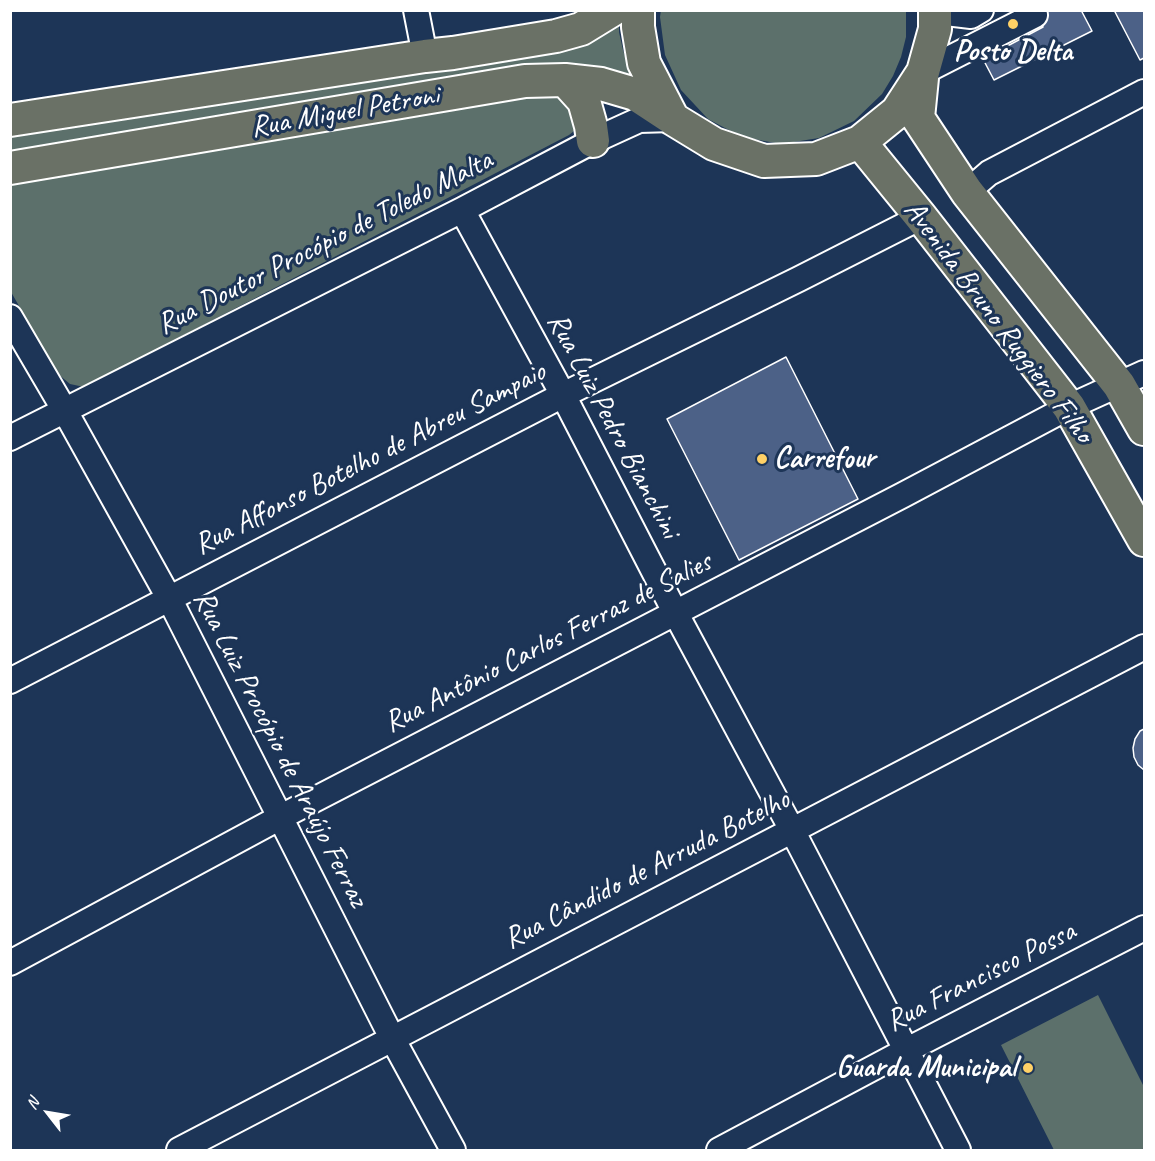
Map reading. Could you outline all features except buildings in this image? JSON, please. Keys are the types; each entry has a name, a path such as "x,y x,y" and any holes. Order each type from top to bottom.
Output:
{"main road":[{"name":"Rua Miguel Petroni","path":"10,120 556,36 581,29 612,10"},
{"path":"638,10 638,27 644,63 673,119"},
{"path":"932,67 934,29 942,13"},
{"name":"Rua Miguel Petroni","path":"10,168 525,81 565,80 601,84 635,94 714,144 764,161 816,159 860,142 897,112 932,67"},
{"name":"Avenida Bruno Ruggiero Filho","path":"932,67 918,118 967,192 1132,379 1144,429"},
{"path":"565,80 584,101 593,141"},
{"name":"Avenida Bruno Ruggiero Filho","path":"860,142 1069,407 1144,540"}],"street":[{"path":"416,10 425,56"},
{"path":"942,13 971,16 981,10"},
{"path":"932,67 977,29 1013,10"},
{"path":"932,67 1035,15 1033,10"},
{"path":"967,192 989,172 1144,92"},
{"name":"Rua Doutor Procópio de Toledo Malta","path":"10,438 462,210 593,141 639,120 673,119"},
{"name":"Rua Luiz Pedro Bianchini","path":"462,210 563,395 958,1150"},
{"name":"Rua Affonso Botelho de Abreu Sampaio","path":"10,681 563,395 921,217"},
{"name":"Rua Luiz Procópio de Araújo Ferraz","path":"10,317 169,598 392,1038 453,1150"},
{"name":"Rua Antônio Carlos Ferraz de Salies","path":"10,963 279,818 1069,407 1132,379"},
{"name":"Rua Cândido de Arruda Botelho","path":"179,1150 1144,647"},
{"name":"Rua Francisco Possa","path":"719,1150 1144,928"}],"green space":[{"path":"661,10 906,10 906,37 893,76 882,94 854,121 819,138 781,144 742,137 708,119 681,90 665,55"},
{"path":"616,24 619,25 623,50 634,77 623,83 11,156 11,132 592,40"},
{"path":"525,93 557,93 568,97 577,126 574,131 84,387 70,384 58,374 11,292 10,182"},
{"path":"1098,995 1144,1087 1144,1148 1141,1150 1054,1150 1001,1045"}],"place":[{"name":"Posto Delta","path":"1013,24"},
{"name":"Carrefour","path":"762,459"},
{"name":"Guarda Municipal","path":"1028,1068"}]}
